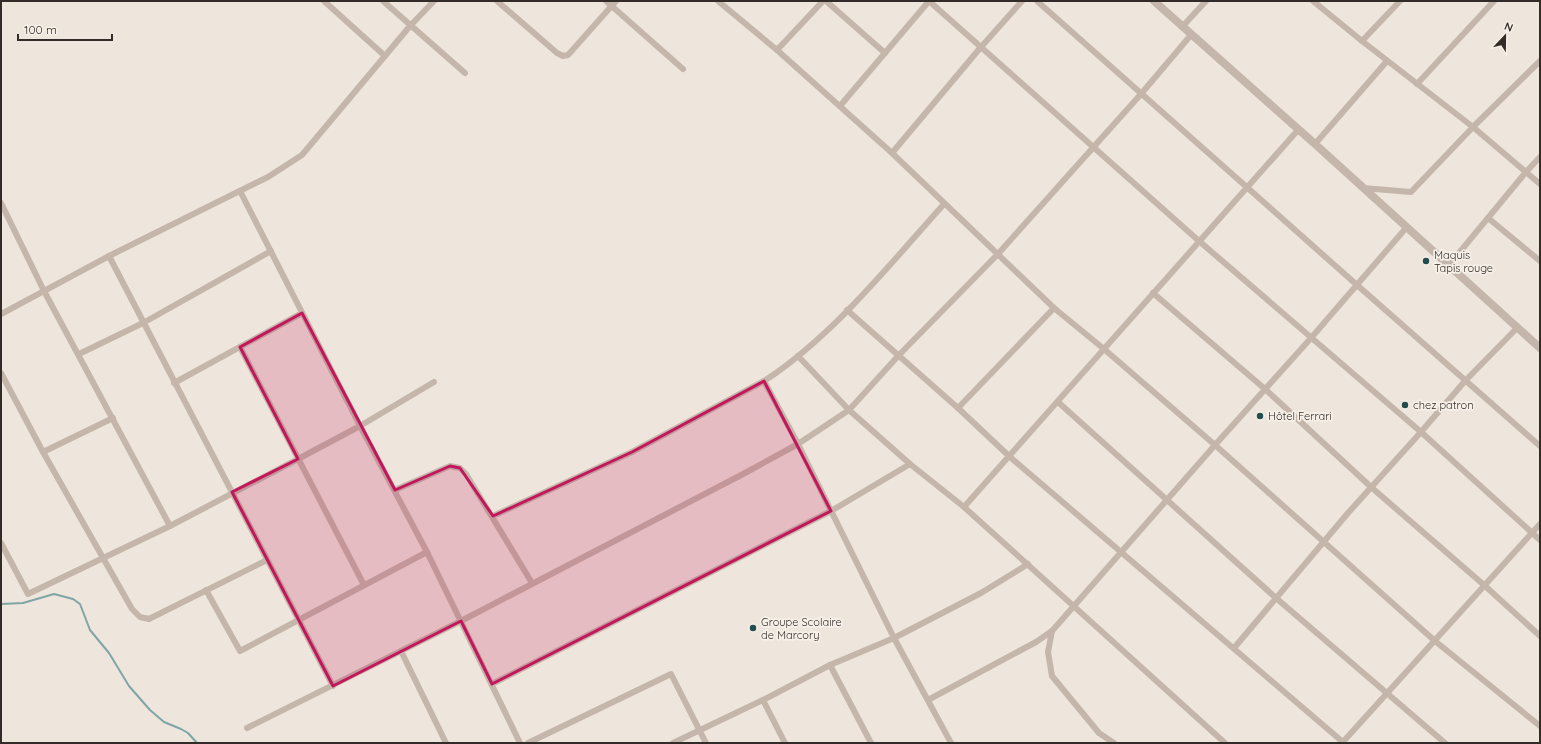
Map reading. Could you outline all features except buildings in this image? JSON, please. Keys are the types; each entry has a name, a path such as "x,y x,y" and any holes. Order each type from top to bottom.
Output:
{"street":[{"path":"324,1 385,56"},
{"path":"383,1 465,73"},
{"path":"1,314 109,256 268,177 302,155 410,26 434,1"},
{"path":"497,1 557,53 563,56 568,55 614,4"},
{"path":"606,1 614,4 683,69"},
{"path":"718,1 777,50 892,153 1054,308 1215,445 1435,641 1540,726"},
{"path":"777,50 823,1"},
{"path":"826,1 885,52"},
{"path":"840,106 929,1 1199,241 1421,432 1540,540"},
{"path":"892,153 981,47 1022,1"},
{"path":"1037,1 1246,188 1540,446"},
{"path":"1154,1 1315,144 1540,348"},
{"path":"1182,27 1206,1"},
{"path":"1313,1 1387,61 1473,127 1540,184"},
{"path":"1362,41 1400,1"},
{"path":"1417,84 1494,1"},
{"path":"247,728 462,621 532,583 745,473 798,444 849,410 899,355 998,254 1141,94 1191,35"},
{"path":"1315,144 1387,61"},
{"path":"1363,188 1411,192 1473,127 1540,61"},
{"path":"964,507 1010,457 1298,130"},
{"path":"1449,265 1540,157"},
{"path":"240,191 360,426 427,552 462,621 520,743"},
{"path":"1,203 44,291 170,526"},
{"path":"493,516 632,452 764,381 784,368 847,310 944,204"},
{"path":"1488,218 1540,261"},
{"path":"928,700 1036,642 1052,631 1311,338 1406,228"},
{"path":"79,354 143,323 271,251"},
{"path":"109,256 333,686"},
{"path":"1153,293 1265,390 1371,487 1484,584 1540,636"},
{"path":"958,408 1054,308"},
{"path":"847,310 958,408 1010,457 1121,554 1234,648 1343,743 1484,584 1540,524"},
{"path":"174,383 302,313"},
{"path":"1234,648 1371,487 1465,381 1517,328"},
{"path":"240,347 364,585"},
{"path":"798,356 849,410 910,464 964,507 1225,743"},
{"path":"1,373 102,558 132,609 140,617 149,619 267,560"},
{"path":"764,381 798,444 894,638 951,743"},
{"path":"1,542 28,594 170,526 232,492 360,426 434,382"},
{"path":"1058,402 1276,598 1445,743"},
{"path":"43,452 113,418"},
{"path":"492,684 831,511 910,464"},
{"path":"395,490 450,466 460,468 466,474 493,516 532,583"},
{"path":"206,590 240,651 427,552"},
{"path":"673,743 763,700 830,665 894,638 981,593 1028,564"},
{"path":"1052,631 1048,652 1052,676 1099,733 1114,743"},
{"path":"401,651 446,743"},
{"path":"830,665 871,743"},
{"path":"528,743 671,674 706,743"},
{"path":"763,700 785,743"}],"highlighted area":[{"path":"302,313 395,490 450,466 460,468 493,516 632,452 764,381 831,511 492,684 461,621 333,686 232,492 298,459 240,347"}],"waterway":[{"path":"1,604 23,603 54,594 73,599 80,604 90,630 109,653 129,686 150,710 164,722 188,733 197,743"}],"place":[{"name":"Maquis Tapis rouge","path":"1426,261"},
{"name":"chez patron","path":"1405,405"},
{"name":"Hôtel Ferrari","path":"1260,416"},
{"name":"Groupe Scolaire de Marcory","path":"753,628"}]}
